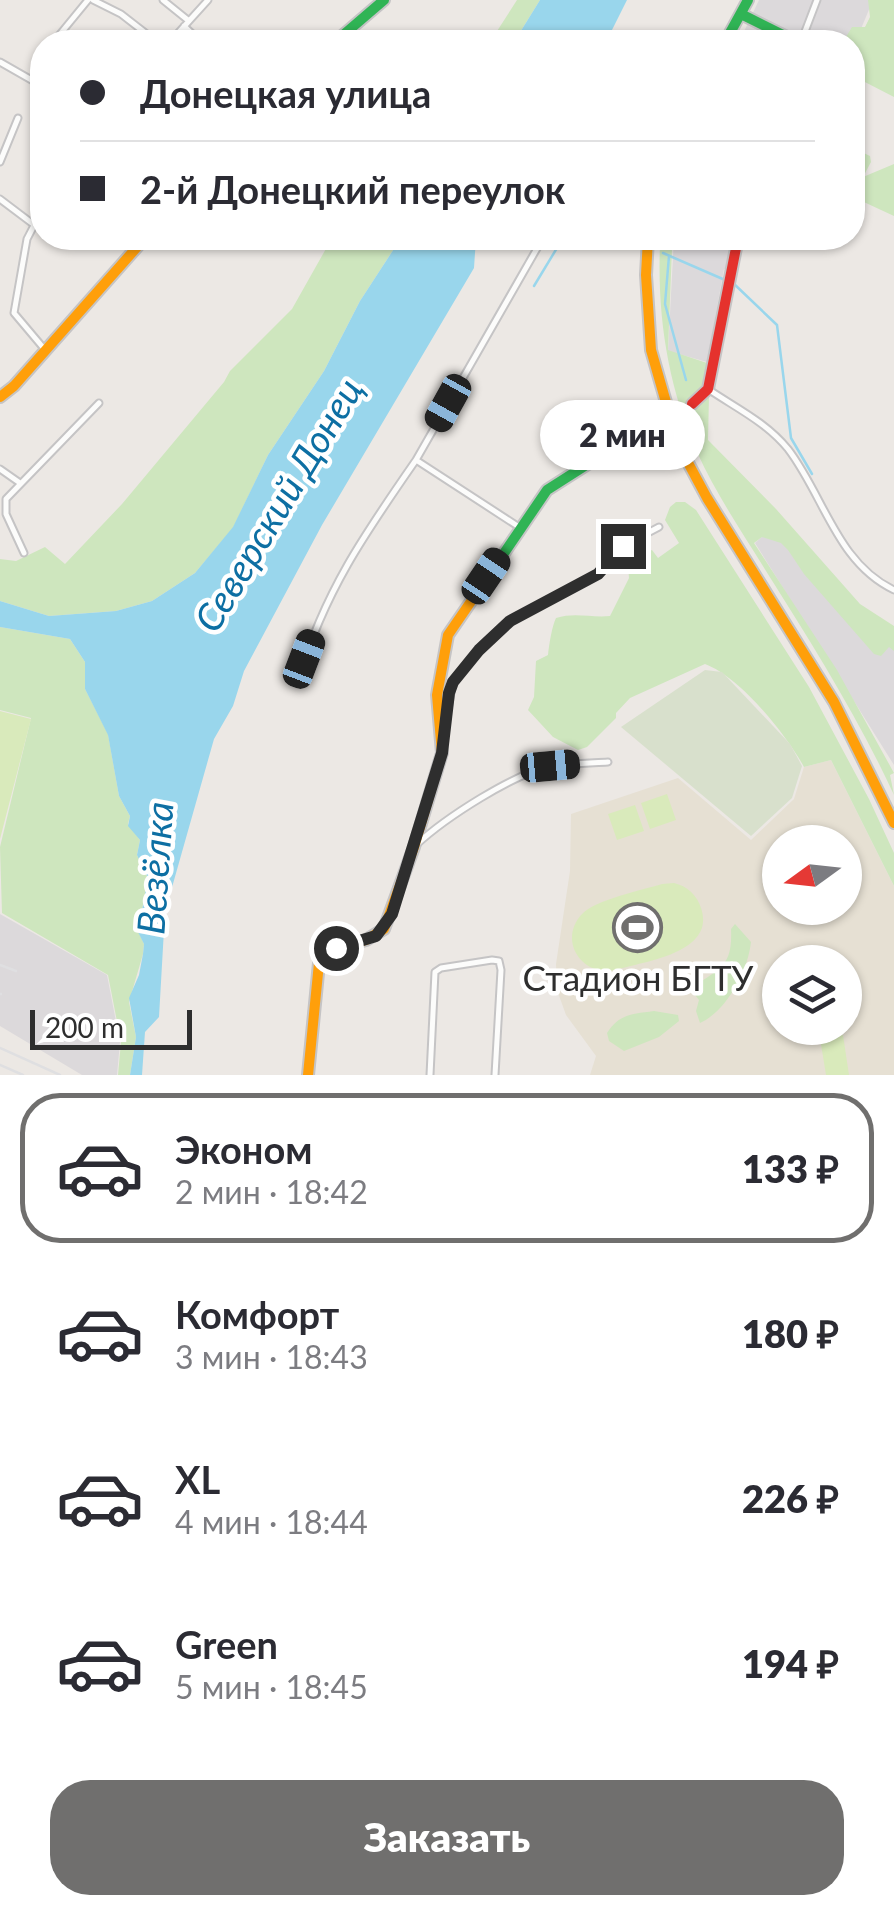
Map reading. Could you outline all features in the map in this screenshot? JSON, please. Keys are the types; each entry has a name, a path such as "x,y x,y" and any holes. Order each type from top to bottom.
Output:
{"street":[{"path":"64,30 90,0 121,14 142,30"},
{"path":"163,0 192,30"},
{"path":"181,30 208,0"},
{"path":"349,30 384,0"},
{"path":"732,30 748,0"},
{"path":"804,30 817,0"},
{"path":"741,14 774,30"},
{"path":"0,62 30,79"},
{"path":"0,162 18,118"},
{"path":"0,199 30,222"},
{"path":"30,234 19,270 14,312 46,350"},
{"path":"0,397 134,250"},
{"path":"298,678 344,566 416,460 535,250"},
{"path":"647,250 651,350 678,444 707,498 834,702 894,823"},
{"path":"692,404 708,389 736,250"},
{"path":"0,409 14,386"},
{"path":"708,389 776,435 861,568 894,590"},
{"path":"24,553 4,505 99,403"},
{"path":"443,736 437,694 448,635 519,527 546,490 630,437 652,428"},
{"path":"416,460 519,527"},
{"path":"0,468 20,484"},
{"path":"308,1075 320,964 336,948 366,940 384,929 442,753 453,682 510,621 598,574 623,546 659,527"},
{"path":"414,846 514,780 550,766 608,762"},
{"path":"430,1075 435,972 440,968 499,961 495,1075"}],"shaded area":[{"path":"759,0 873,0 860,30 745,30"},
{"path":"673,250 739,250 735,269 724,269 707,362 668,351"},
{"path":"764,535 781,538 894,649 894,765 755,543"},
{"path":"831,760 894,886 894,1075 590,1075 596,1056 566,1015 557,990 556,964 570,871 571,814 678,778 751,840 762,830 762,925 862,925 862,825 767,825 794,799 804,767"},
{"path":"0,914 107,975 120,1042 117,1075 82,1075 0,1026"}],"green space":[{"path":"517,0 540,0 521,30 498,30"},
{"path":"868,0 894,0 894,97 865,82 865,30 850,30 865,27 870,17"},
{"path":"865,154 871,162 865,173"},
{"path":"894,164 894,216 865,203 865,176"},
{"path":"325,250 393,250 360,301 324,371 268,455 233,528 195,573 152,601 116,611 49,616 0,601 0,559 16,561 45,547 65,564 122,504 230,371 292,309"},
{"path":"660,250 672,250 668,350 707,363 702,390 692,407 709,396 708,440 860,604 894,626 894,651 889,647 881,656 874,654 781,543 762,537 754,543 837,670 894,773 890,775 894,795 834,681 712,483 697,452 672,377 660,298"},
{"path":"676,502 685,502 696,510 809,687 894,853 894,886 831,760 804,767 761,708 733,681 705,664 630,698 587,747 578,750 553,737 528,710 534,697 536,661 548,655 556,618 610,616 629,578 628,566 637,556 652,550 658,558 679,543 665,520"},
{"path":"0,627 70,639 85,662 85,689 108,734 119,796 130,816 128,824 140,840 137,855 148,878 138,931 144,944 143,954 129,1002 136,1037 130,1075 118,1075 121,1042 108,975 2,913 0,847 31,718 0,710"},
{"path":"705,670 722,672 790,744 802,766 792,798 751,836 621,727"},
{"path":"0,711 31,719 0,839"},
{"path":"667,794 676,820 650,829 641,803"},
{"path":"635,805 644,831 617,840 608,814"},
{"name":"Стадион БГТУ","path":"674,883 691,892 701,908 703,923 689,945 661,958 607,971 585,964 578,956 572,936 575,925 588,909 619,896"},
{"path":"735,924 751,942 746,965 727,999 700,1023 696,1011 699,1000 691,990 726,960"},
{"path":"654,1011 678,1015 679,1021 659,1037 624,1051 609,1041 607,1033 621,1018"},
{"path":"821,1045 844,1045 849,1075 826,1075"}],"water":[{"path":"540,0 627,0 612,30 521,30"},
{"path":"393,250 475,250 474,268 322,525 244,671 233,706 214,739 165,912 159,1017 145,1032 142,1075 130,1075 136,1037 129,998 143,954 144,944 138,932 148,878 137,855 140,840 128,826 130,816 119,796 108,735 85,689 85,662 70,639 0,627 0,601 49,616 116,611 152,601 195,573 233,527 268,455 324,371 360,301"}],"waterway":[{"path":"534,286 556,250"},
{"path":"663,253 725,280"},
{"path":"669,256 665,304 686,380"},
{"path":"732,282 777,325 791,438 812,474"}],"tunnel":[{"path":"652,427 692,404"}],"railway":[{"path":"0,965 16,971"},
{"path":"0,1048 60,1075"},
{"path":"0,1065 23,1075"}],"traffic: fast":[{"path":"349,30 384,0"},
{"path":"732,30 748,0"},
{"path":"741,14 773,30"},
{"path":"496,565 547,490 652,427"}],"traffic: slow":[{"path":"0,397 134,250"},
{"path":"647,250 651,350 678,444 707,498 834,702 894,823"},
{"path":"308,1075 319,963 336,948 366,940 384,929 442,753 437,695 448,635 496,565"}],"traffic: jam":[{"path":"692,404 708,389 736,250"}],"place":[{"name":"Стадион БГТУ","path":"638,927"}],"route":[{"path":"336,948 376,936 392,914 442,753 453,682 510,621 598,574 623,546"}],"water label":[{"name":"Северский Донец","path":"279,505"},
{"name":"Везёлка","path":"156,868"}]}
